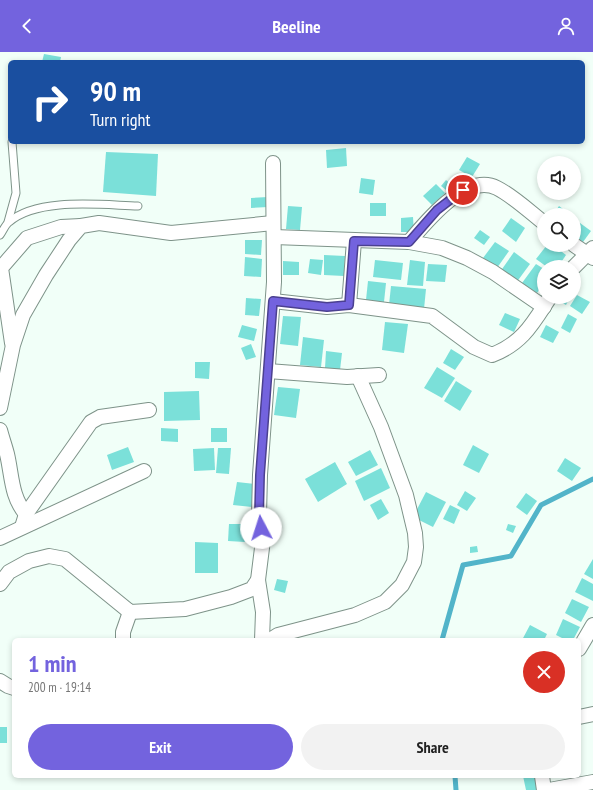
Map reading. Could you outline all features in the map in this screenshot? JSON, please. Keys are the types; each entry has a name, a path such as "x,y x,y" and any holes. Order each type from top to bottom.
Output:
{"street":[{"path":"262,638 263,612 258,580 263,540 259,515 273,301 273,163"},
{"path":"409,242 437,210 463,190 479,186 496,188 537,218"},
{"path":"13,345 0,266 27,238 61,227 99,223 171,233 274,230 354,241 409,242 442,248 468,258 537,296"},
{"path":"0,408 13,345 23,315 46,275 69,240 81,226"},
{"path":"349,305 354,241"},
{"path":"581,248 591,253 581,261"},
{"path":"273,301 327,307 349,305 432,316 474,347 492,355 509,349 532,326 546,304"},
{"path":"268,372 358,376 379,375"},
{"path":"273,638 278,635 355,615 385,602 402,585 414,562 416,547 415,533 406,496 381,428 358,376"},
{"path":"24,520 91,422 100,417 150,410"},
{"path":"0,430 7,454 15,496 24,520"},
{"path":"0,538 24,520 144,472"},
{"path":"0,584 9,572 29,561 49,556 65,559 130,612 185,609 232,597 252,588 258,580"},
{"path":"123,638 130,612"},
{"path":"585,644 593,625"},
{"path":"0,681 12,687"},
{"path":"581,717 593,714"},
{"path":"542,778 544,790"},
{"path":"549,790 593,782"}],"lane":[{"path":"0,235 8,222 16,193 12,144"},
{"path":"8,222 27,211 46,205 138,206"}],"building":[{"path":"44,54 61,57 60,60 42,60"},
{"path":"346,148 347,166 327,168 326,150"},
{"path":"106,152 158,154 156,196 103,192"},
{"path":"467,157 480,164 472,177 459,170"},
{"path":"361,178 375,180 373,195 359,193"},
{"path":"446,180 454,187 450,193 441,186"},
{"path":"436,184 445,193 432,205 423,196"},
{"path":"268,197 268,207 251,208 251,198"},
{"path":"370,203 386,203 386,216 370,216"},
{"path":"288,206 302,207 300,230 286,229"},
{"path":"413,217 414,232 401,232 401,218"},
{"path":"511,218 525,228 516,242 502,231"},
{"path":"581,224 591,231 583,242 581,240"},
{"path":"480,230 490,237 484,245 474,238"},
{"path":"245,240 262,240 261,255 245,254"},
{"path":"495,242 509,251 497,268 483,258"},
{"path":"514,252 530,264 516,283 500,272"},
{"path":"542,252 562,252 566,255 563,260 536,259"},
{"path":"324,255 345,256 344,276 324,275"},
{"path":"245,257 262,259 261,277 244,276"},
{"path":"310,259 323,260 321,275 308,273"},
{"path":"375,260 403,263 401,280 373,277"},
{"path":"410,260 425,262 423,286 407,285"},
{"path":"283,261 299,262 299,275 283,275"},
{"path":"428,264 447,265 445,282 426,281"},
{"path":"536,264 537,265 537,293 522,283"},
{"path":"368,281 386,283 384,302 366,300"},
{"path":"391,286 426,289 424,309 389,305"},
{"path":"581,297 590,302 582,314 570,306 571,304 581,304"},
{"path":"246,298 261,299 259,316 245,315"},
{"path":"505,313 520,319 514,332 499,325"},
{"path":"568,314 577,319 570,333 561,328"},
{"path":"283,316 301,317 298,346 280,344"},
{"path":"385,322 408,324 404,353 382,350"},
{"path":"242,325 257,329 254,341 238,337"},
{"path":"546,325 559,332 553,343 540,337"},
{"path":"303,337 324,340 321,367 300,365"},
{"path":"251,344 256,357 246,360 241,348"},
{"path":"451,349 464,357 455,370 443,363"},
{"path":"326,351 342,353 340,370 325,368"},
{"path":"195,362 210,362 209,379 195,378"},
{"path":"437,367 455,378 442,398 424,388"},
{"path":"456,381 472,391 460,411 444,401"},
{"path":"278,387 300,389 296,418 274,415"},
{"path":"199,391 200,420 164,421 164,392"},
{"path":"161,428 178,429 178,442 161,441"},
{"path":"211,428 227,428 227,442 211,442"},
{"path":"473,445 489,454 479,473 463,465"},
{"path":"128,447 134,462 112,470 107,455"},
{"path":"214,448 215,470 194,471 193,449"},
{"path":"218,448 231,448 229,474 216,473"},
{"path":"370,450 378,465 356,476 348,462"},
{"path":"565,458 581,468 572,481 557,471"},
{"path":"335,462 347,484 318,502 305,479"},
{"path":"381,468 390,488 364,501 355,481"},
{"path":"237,482 255,484 252,507 233,505"},
{"path":"465,491 476,498 467,511 457,505"},
{"path":"426,492 446,502 433,527 413,517"},
{"path":"526,493 537,501 527,515 516,507"},
{"path":"381,499 389,513 378,520 370,505"},
{"path":"450,505 460,510 454,524 443,519"},
{"path":"229,524 246,524 245,542 228,541"},
{"path":"508,524 516,526 513,533 506,530"},
{"path":"195,542 218,543 218,573 195,573"},
{"path":"477,546 478,552 470,553 470,547"},
{"path":"593,559 593,579 584,574"},
{"path":"582,578 593,584 593,601 575,592"},
{"path":"277,579 288,581 285,593 274,590"},
{"path":"572,599 589,607 581,622 565,613"},
{"path":"563,619 580,627 574,638 562,638 556,635"},
{"path":"530,625 547,634 545,638 523,638"},
{"path":"0,727 7,727 7,743 0,743"},
{"path":"523,778 535,778 538,790 526,790"}],"waterway":[{"path":"443,638 463,565 511,556 541,505 593,479"},
{"path":"455,778 456,790"}],"route":[{"path":"261,528 259,515 260,475 273,301 327,307 349,305 354,241 409,242 437,210 463,190"}]}
